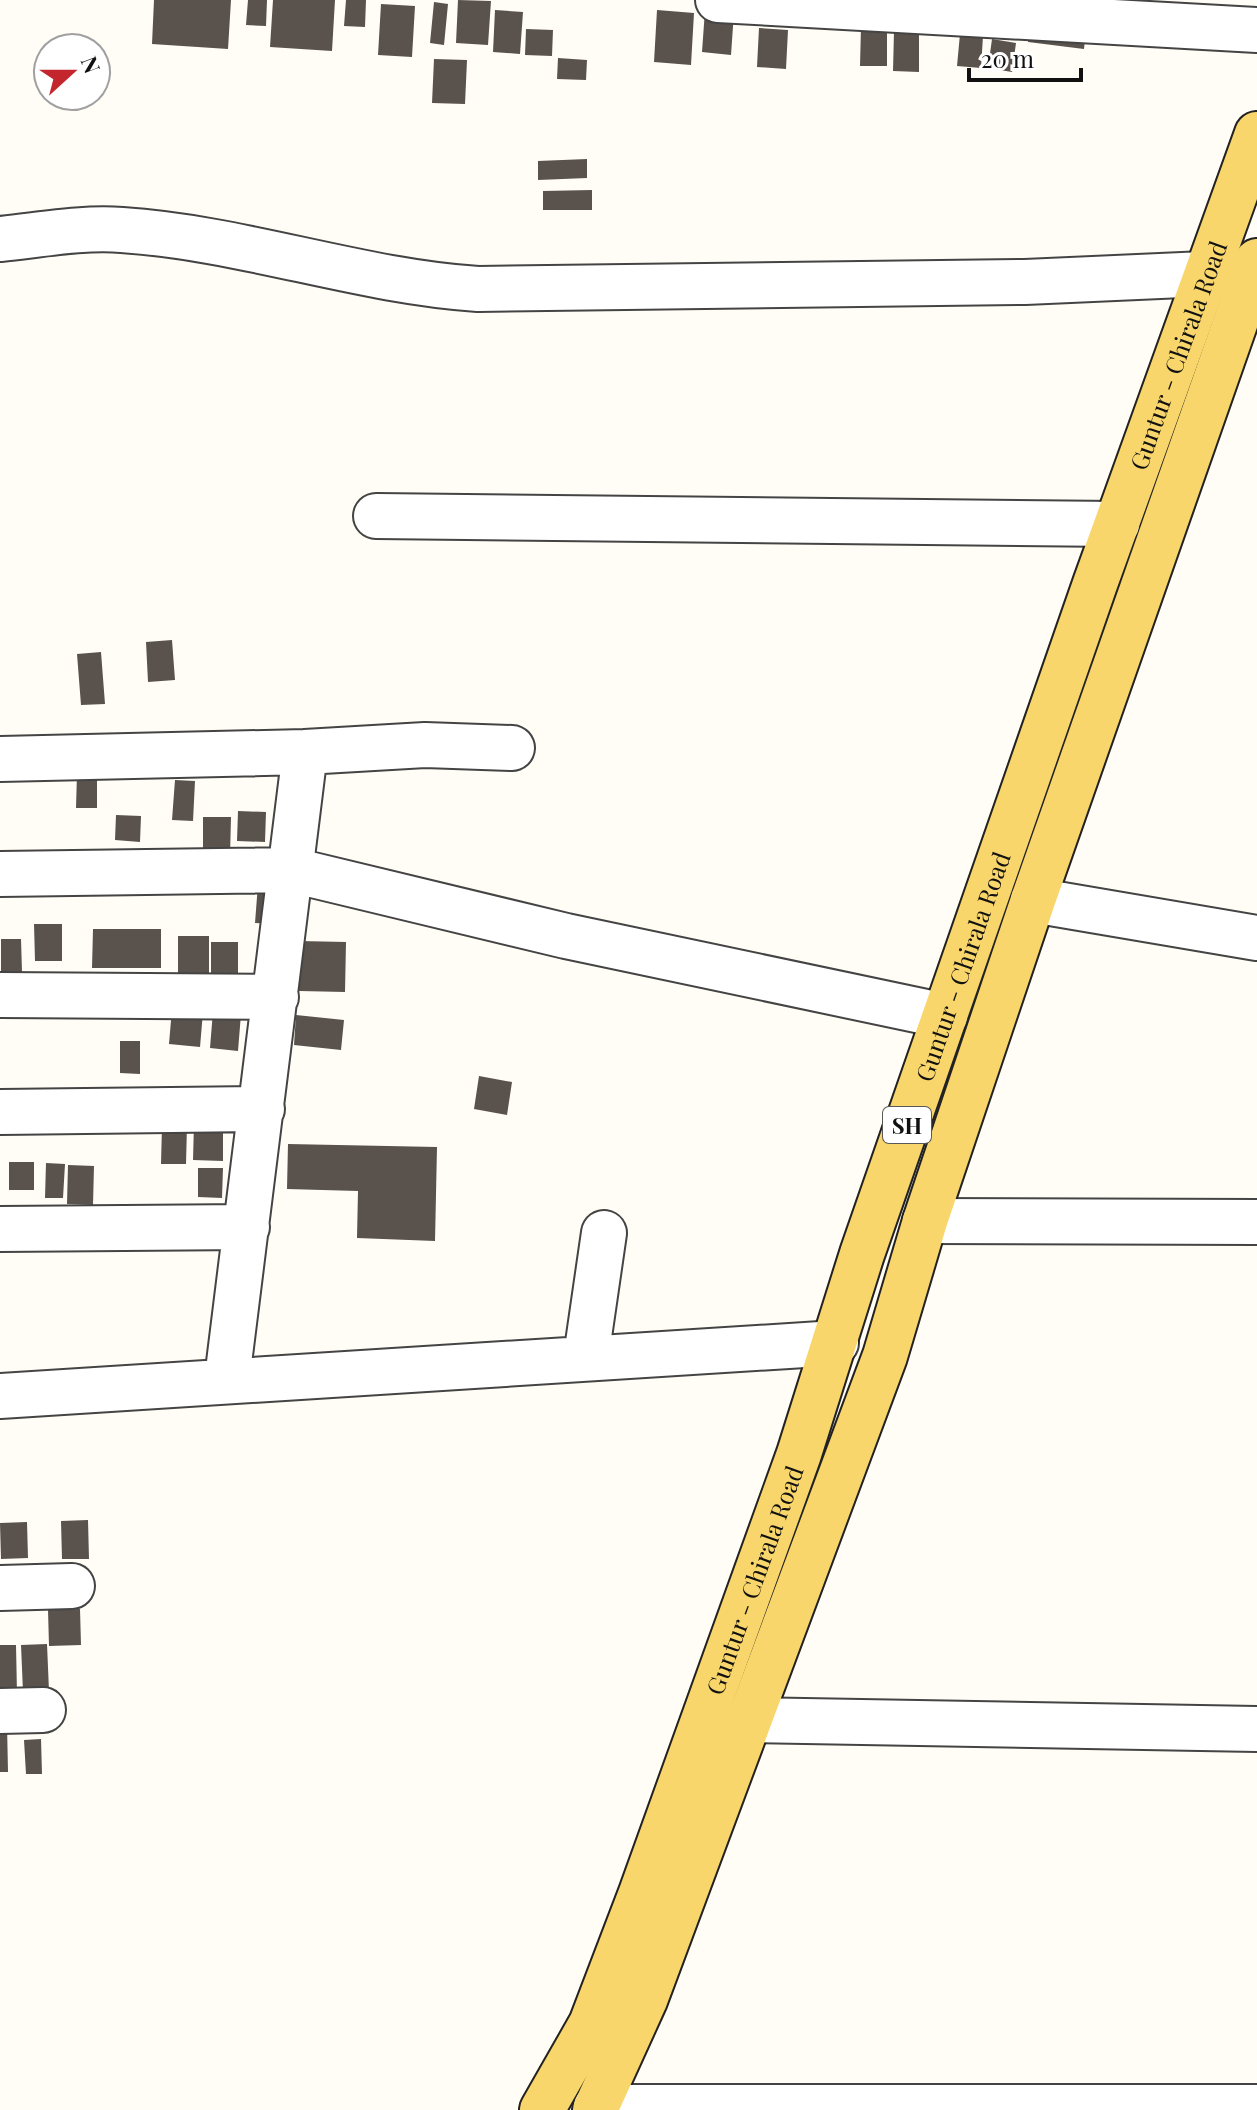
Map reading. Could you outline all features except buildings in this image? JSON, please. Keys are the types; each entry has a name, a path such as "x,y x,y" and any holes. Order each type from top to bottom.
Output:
{"main road":[{"name":"Guntur - Chirala Road","path":"542,2110 591,2024 624,1937 836,1343 862,1254 1205,274 1257,134"},
{"name":"Guntur - Chirala Road","path":"596,2109 645,2000 885,1356 925,1221 1033,900 1257,261"}],"street":[{"path":"718,0 1257,30"},
{"path":"0,239 119,230 228,245 419,284 478,289 978,283 1205,274"},
{"path":"376,516 1117,524"},
{"path":"0,759 305,752 425,745 512,748"},
{"path":"227,1379 305,752"},
{"path":"0,874 292,870 566,936 945,1016"},
{"path":"1033,900 1257,938"},
{"path":"0,995 276,997"},
{"path":"0,1112 262,1109"},
{"path":"925,1221 1257,1222"},
{"path":"0,1229 247,1227"},
{"path":"586,1357 604,1233"},
{"path":"0,1396 227,1379 836,1343"},
{"path":"0,1588 72,1586"},
{"path":"0,1711 43,1710"},
{"path":"749,1720 1257,1729"},
{"path":"596,2109 1257,2107"}]}
